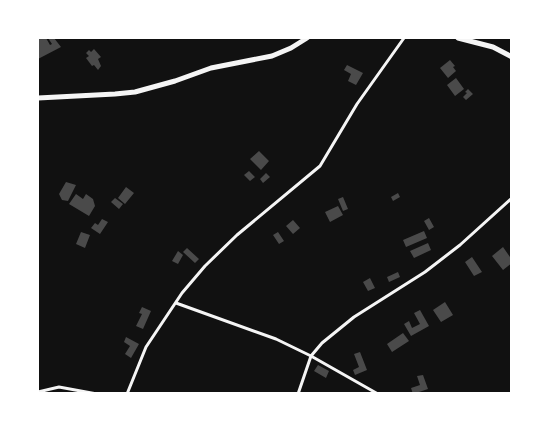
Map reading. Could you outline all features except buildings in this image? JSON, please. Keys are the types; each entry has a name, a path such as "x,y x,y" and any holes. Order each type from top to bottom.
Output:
{"highway":[{"path":"38,98 135,92 211,68 272,56 291,48 307,38"},
{"path":"458,38 494,47 512,57"}],"street":[{"path":"127,394 146,347 182,293 205,266 237,235 324,162 357,104 404,38"},
{"path":"298,394 311,356 322,343 354,317 425,272 512,198"},
{"path":"176,303 276,339 311,356 378,394"},
{"path":"38,392 59,387 97,394"}]}
